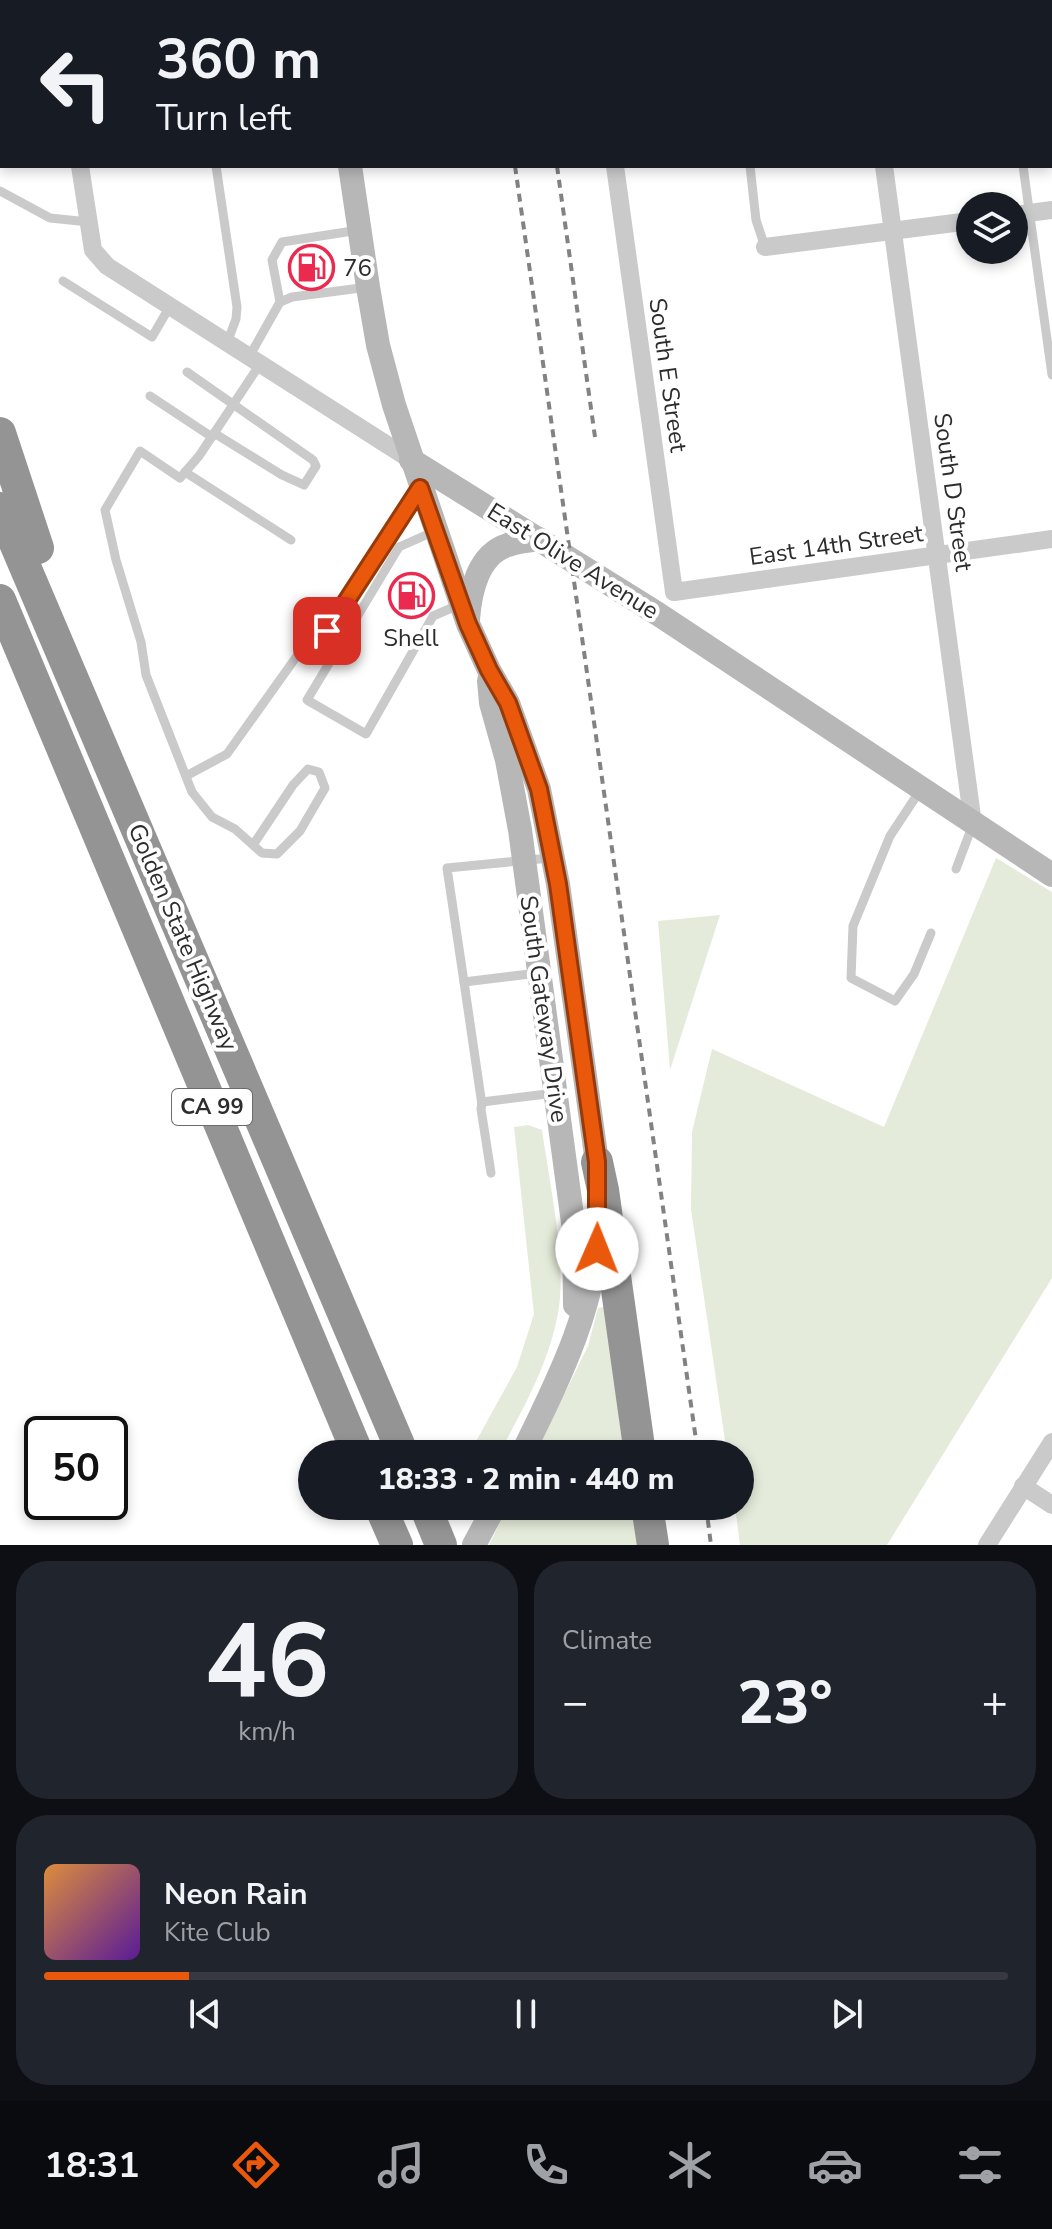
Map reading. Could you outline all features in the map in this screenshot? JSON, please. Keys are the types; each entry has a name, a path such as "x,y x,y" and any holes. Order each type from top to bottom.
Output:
{"highway":[{"path":"0,433 103,749"},
{"name":"Golden State Highway","path":"0,508 397,1440"},
{"name":"Golden State Highway","path":"0,600 352,1440"},
{"path":"0,621 66,760"},
{"path":"597,1162 638,1440"},
{"path":"386,1520 397,1545"},
{"path":"431,1520 441,1545"},
{"path":"649,1520 653,1545"}],"main road":[{"name":"South Gateway Drive","path":"350,168 378,345 411,460 464,614 489,670 508,703 539,789 553,857 597,1162 597,1249 586,1307 528,1440"},
{"name":"East Olive Avenue","path":"411,460 658,614 1052,875"},
{"path":"464,614 472,587 490,556 509,544 539,539"},
{"name":"South Gateway Drive","path":"489,670 491,703 507,760 524,860 576,1252 576,1304 569,1351"},
{"path":"555,1093 586,1089"},
{"path":"477,1539 487,1520"}],"street":[{"path":"80,168 89,222"},
{"name":"South E Street","path":"615,168 674,592"},
{"name":"South D Street","path":"884,168 973,824"},
{"path":"1028,213 1052,210"},
{"name":"East Olive Avenue","path":"89,222 93,250 107,266 411,460"},
{"path":"765,247 956,223"},
{"name":"East 14th Street","path":"674,592 1052,539"},
{"path":"658,614 674,592"},
{"path":"987,1545 1052,1442"},
{"path":"1023,1486 1052,1505"}],"lane":[{"path":"216,168 237,307 227,343"},
{"path":"750,168 756,220 765,247"},
{"path":"1022,192 1023,168"},
{"path":"0,191 50,218 89,222"},
{"path":"253,845 293,785 308,769 319,772 325,788 300,831 277,854 262,853 253,845 235,829 212,817 192,792 146,675 141,642 116,560 105,510 140,451 180,478 234,404 280,302 272,260 282,242 359,230"},
{"path":"1028,246 1052,375"},
{"path":"63,281 152,337 170,306"},
{"path":"280,302 292,297 368,287"},
{"path":"150,396 304,485 316,466 313,460 187,372"},
{"path":"185,472 291,540"},
{"path":"327,631 420,488"},
{"path":"435,531 399,547 307,700 366,734 433,616 464,614"},
{"path":"186,776 227,754 304,646"},
{"path":"921,789 890,836 853,926 851,978 895,1001 914,974 931,933"},
{"path":"956,869 973,824"},
{"path":"491,1173 447,868 553,857"},
{"path":"464,982 539,973"},
{"path":"482,1106 482,1102 555,1093"}],"green space":[{"path":"996,858 1052,892 1052,1278 887,1545 740,1545 737,1520 754,1520 754,1440 725,1440 691,1209 692,1132 712,1049 884,1127"},
{"path":"720,915 670,1070 658,921"},
{"path":"528,1125 542,1130 559,1243 559,1307 543,1364 506,1440 477,1440 517,1367 534,1314 514,1127"},
{"path":"607,1306 625,1440 542,1440 588,1346 598,1308"},
{"path":"501,1520 636,1520 639,1545 489,1545"}],"railway":[{"path":"515,168 696,1440"},
{"path":"557,168 595,437"},
{"path":"708,1520 711,1545"}],"place":[{"name":"76","path":"312,268"},
{"name":"Shell","path":"411,596"}],"route":[{"path":"327,631 420,488 468,624 508,703 524,743 550,835 597,1162 597,1249"}]}
